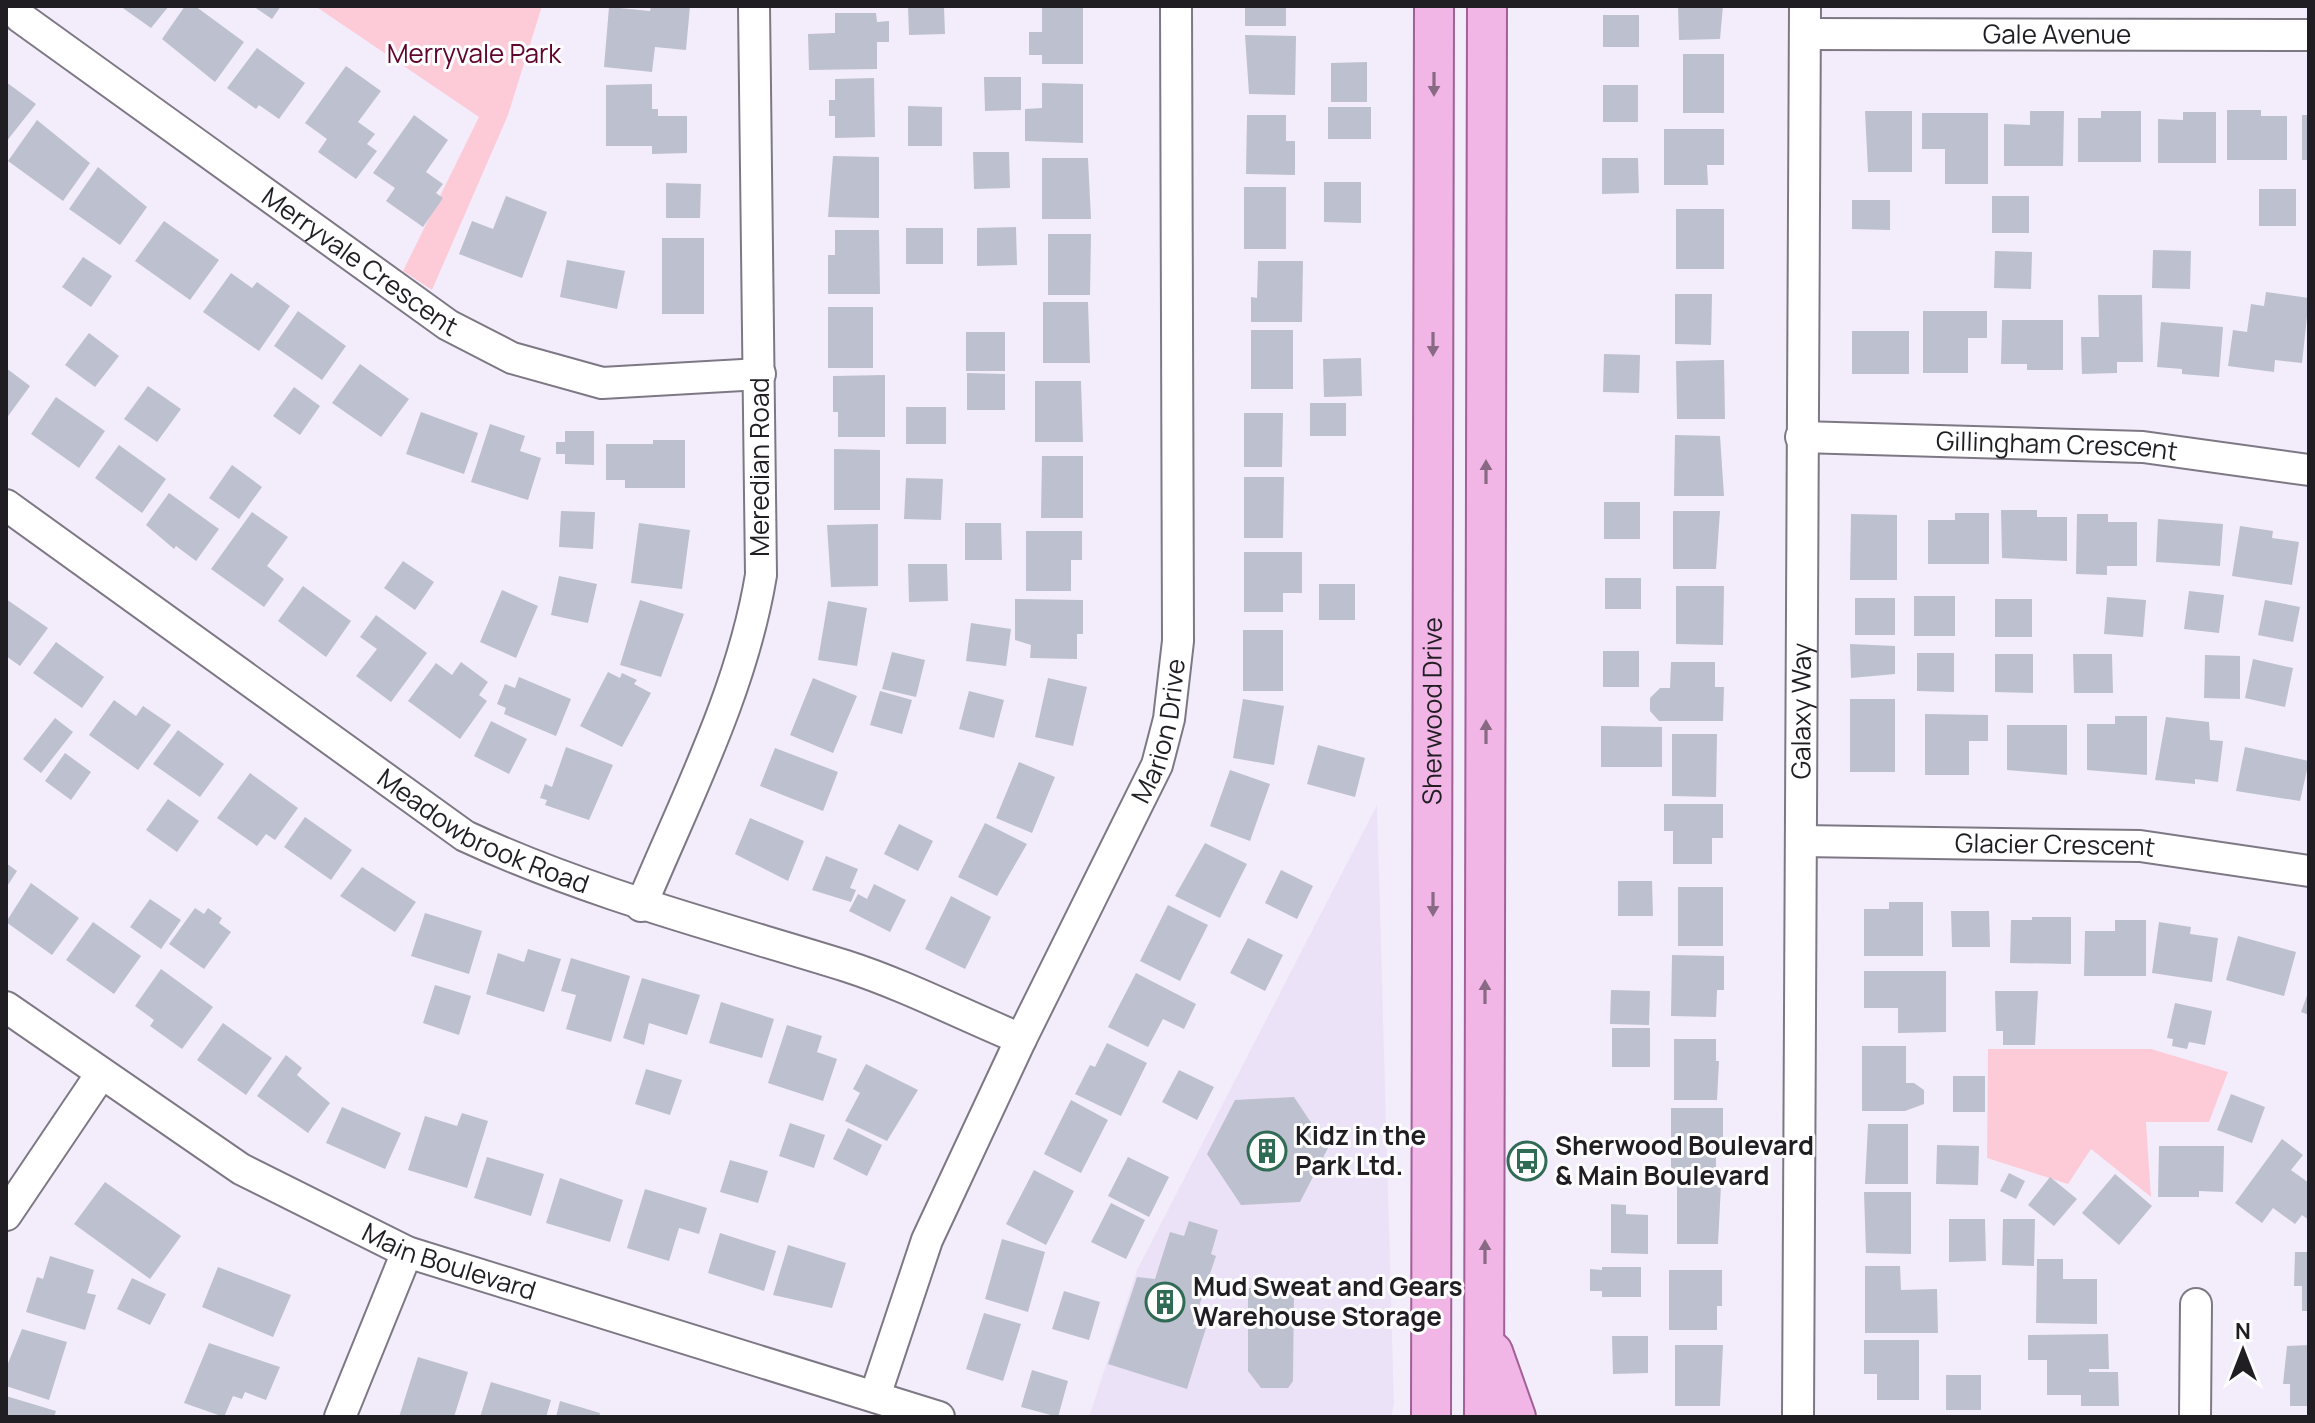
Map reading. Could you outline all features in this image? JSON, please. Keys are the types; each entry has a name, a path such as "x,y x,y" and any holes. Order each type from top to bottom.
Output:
{"main road":[{"name":"Sherwood Drive","path":"1431,1417 1434,6"},
{"name":"Sherwood Drive","path":"1484,1417 1487,6"},
{"path":"1485,1330 1516,1417"},
{"path":"1421,1417 1432,1372"}],"street":[{"name":"Merryvale Crescent","path":"13,6 20,17 448,325 512,358 602,383 760,374"},
{"name":"Meredian Road","path":"641,906 732,688 752,630 761,575 754,6"},
{"name":"Marion Drive","path":"875,1396 927,1240 1021,1039 1140,803 1157,765 1169,719 1178,641 1176,6"},
{"name":"Gale Avenue","path":"1805,20 2309,35"},
{"name":"Galaxy Way","path":"1798,1417 1805,20"},
{"name":"Gillingham Crescent","path":"1801,437 2143,447 2309,470"},
{"name":"Meadowbrook Road","path":"6,505 465,836 526,864 641,906 849,968 1021,1039"},
{"name":"Glacier Crescent","path":"1801,841 2140,846 2309,871"},
{"name":"Main Boulevard","path":"6,1007 241,1169 407,1252 939,1417"},
{"path":"6,1215 101,1074"},
{"path":"340,1417 407,1252"},
{"path":"2195,1417 2196,1304"}],"shaded area":[{"path":"1377,805 1394,1404 1391,1417 1089,1417 1137,1270"}],"green space":[{"name":"Merryvale Park","path":"315,6 542,6 508,115 432,290 403,271 479,117"},
{"path":"1988,1049 2151,1049 2228,1072 2209,1122 2146,1122 2151,1197 2091,1149 2068,1184 1987,1158"}],"building":[{"path":"120,6 169,6 151,28"},
{"path":"185,6 195,6 244,42 215,82 162,39"},
{"path":"253,6 281,6 272,19"},
{"path":"651,6 690,6 686,50 655,47 652,72 604,67 609,7 650,11"},
{"path":"908,6 944,6 945,34 909,35"},
{"path":"1042,6 1083,6 1083,64 1042,64 1042,55 1029,55 1029,32 1042,32"},
{"path":"1245,6 1286,6 1286,26 1245,26"},
{"path":"1678,6 1723,6 1720,39 1679,40"},
{"path":"835,13 876,13 877,22 889,21 889,42 877,42 877,69 809,70 808,34 835,33"},
{"path":"1603,15 1639,15 1639,47 1603,47"},
{"path":"1245,35 1296,36 1295,95 1249,94"},
{"path":"257,48 305,83 279,119 259,105 256,109 227,88"},
{"path":"1683,54 1724,54 1724,113 1683,113"},
{"path":"1367,62 1367,102 1331,102 1331,63"},
{"path":"346,66 381,91 358,122 375,134 367,144 377,151 356,179 318,152 327,139 305,123"},
{"path":"984,77 1021,77 1021,110 985,111"},
{"path":"874,78 875,137 835,138 835,116 829,116 829,100 835,100 835,79"},
{"path":"6,82 36,104 6,142"},
{"path":"1042,83 1083,84 1083,143 1025,141 1025,109 1042,108"},
{"path":"652,84 652,109 658,109 658,116 687,116 687,153 652,154 652,146 606,146 606,85"},
{"path":"1603,85 1638,85 1638,122 1603,122"},
{"path":"908,106 942,107 942,146 908,146"},
{"path":"1328,107 1371,107 1371,139 1328,139"},
{"path":"2227,110 2261,110 2261,116 2287,116 2287,160 2227,160"},
{"path":"1865,111 1912,111 1912,172 1868,172"},
{"path":"2030,111 2064,111 2063,166 2004,166 2004,124 2030,125"},
{"path":"2101,111 2141,111 2141,162 2078,162 2078,118 2101,118"},
{"path":"2183,112 2216,112 2216,163 2158,163 2158,119 2183,120"},
{"path":"1922,113 1988,113 1988,184 1945,184 1945,149 1922,149"},
{"path":"414,115 448,140 426,172 443,184 436,193 443,198 423,227 386,201 395,188 373,173"},
{"path":"1247,115 1286,115 1286,141 1295,141 1295,175 1246,174"},
{"path":"2302,115 2309,115 2309,160 2302,160"},
{"path":"37,120 90,163 63,201 8,161"},
{"path":"1664,129 1724,129 1724,165 1707,165 1708,185 1664,185"},
{"path":"973,152 1009,152 1010,188 974,189"},
{"path":"833,156 879,157 879,218 828,217"},
{"path":"1042,158 1088,158 1091,219 1042,219"},
{"path":"1602,158 1638,158 1639,193 1602,194"},
{"path":"98,167 147,207 120,245 69,209"},
{"path":"1324,182 1361,182 1361,223 1324,222"},
{"path":"666,183 701,184 700,218 666,218"},
{"path":"1244,187 1286,187 1286,249 1244,249"},
{"path":"2259,189 2296,189 2296,226 2259,226"},
{"path":"506,196 547,212 522,278 459,254 472,221 493,229"},
{"path":"1992,196 2029,196 2029,233 1992,233"},
{"path":"1852,200 1890,200 1890,230 1852,229"},
{"path":"1676,209 1724,209 1724,269 1676,269"},
{"path":"164,221 219,260 190,300 135,261"},
{"path":"1016,227 1017,265 977,266 977,228"},
{"path":"906,228 943,228 943,264 906,264"},
{"path":"835,230 879,230 880,294 828,294 828,255 835,255"},
{"path":"1048,234 1091,234 1090,295 1048,295"},
{"path":"662,238 704,238 704,314 662,314"},
{"path":"2153,250 2191,251 2190,289 2152,288"},
{"path":"1995,251 2032,252 2031,289 1994,288"},
{"path":"83,257 112,276 91,307 62,287"},
{"path":"567,260 625,271 617,309 560,297"},
{"path":"1258,261 1303,261 1302,322 1251,322 1251,297 1257,298"},
{"path":"231,273 252,288 257,282 290,306 259,351 203,312"},
{"path":"2266,292 2309,298 2302,363 2275,360 2274,372 2228,366 2233,330 2247,332 2251,304 2264,306"},
{"path":"1675,294 1712,294 1711,345 1675,344"},
{"path":"2098,295 2142,295 2143,362 2117,362 2117,373 2082,374 2081,337 2099,337"},
{"path":"1043,302 1088,302 1090,363 1043,363"},
{"path":"828,307 873,307 873,368 828,368"},
{"path":"298,311 346,346 322,380 274,346"},
{"path":"1923,311 1987,311 1987,338 1968,338 1968,373 1923,373"},
{"path":"2002,320 2063,320 2063,370 2027,370 2027,364 2001,364"},
{"path":"2161,322 2223,327 2219,377 2182,374 2182,369 2157,367"},
{"path":"1251,330 1293,330 1293,389 1251,389"},
{"path":"1852,331 1909,331 1909,374 1852,374"},
{"path":"966,332 1005,332 1005,371 966,371"},
{"path":"89,333 119,356 95,387 65,365"},
{"path":"1604,354 1640,355 1639,393 1603,392"},
{"path":"1361,358 1362,396 1324,397 1323,359"},
{"path":"1724,360 1725,419 1677,419 1676,361"},
{"path":"360,364 409,399 381,437 332,403"},
{"path":"6,368 30,386 6,419"},
{"path":"967,373 1005,374 1005,410 967,410"},
{"path":"885,375 885,437 838,437 838,412 833,412 833,376"},
{"path":"1035,381 1081,381 1083,442 1035,442"},
{"path":"148,386 181,409 157,442 124,419"},
{"path":"294,387 320,406 300,435 273,416"},
{"path":"56,397 105,431 79,468 31,434"},
{"path":"1310,403 1346,403 1346,436 1310,436"},
{"path":"906,407 946,407 946,444 906,444"},
{"path":"421,412 478,433 464,474 406,454"},
{"path":"1244,413 1283,413 1282,467 1244,467"},
{"path":"490,424 525,436 520,451 541,458 528,500 471,482"},
{"path":"565,431 594,431 594,465 565,464 565,454 556,454 556,442 565,442"},
{"path":"1675,435 1720,436 1724,496 1674,496"},
{"path":"653,440 685,440 685,488 625,488 625,480 606,480 606,444 653,444"},
{"path":"119,445 166,479 142,513 95,478"},
{"path":"834,449 880,450 880,510 834,510"},
{"path":"1042,456 1083,456 1083,518 1041,518"},
{"path":"232,465 262,487 239,519 209,498"},
{"path":"1244,477 1284,477 1283,538 1244,538"},
{"path":"906,478 943,479 941,520 904,519"},
{"path":"169,493 219,529 196,561 176,546 174,549 146,525"},
{"path":"1604,502 1640,502 1640,539 1604,539"},
{"path":"2001,510 2037,510 2037,517 2067,517 2067,561 2002,558"},
{"path":"561,511 595,512 593,549 559,547"},
{"path":"1673,511 1720,511 1716,569 1673,569"},
{"path":"252,512 288,537 267,566 284,579 264,607 211,569"},
{"path":"1955,513 1989,513 1989,564 1928,564 1928,520 1955,520"},
{"path":"1851,514 1897,515 1897,580 1850,580"},
{"path":"2077,514 2108,514 2108,522 2137,522 2137,566 2107,566 2107,575 2076,574"},
{"path":"2158,519 2223,524 2220,566 2156,562"},
{"path":"639,523 690,530 682,589 631,583"},
{"path":"965,523 1001,523 1002,560 965,560"},
{"path":"878,524 878,586 831,587 827,525"},
{"path":"2240,526 2273,531 2272,538 2299,542 2292,585 2232,576"},
{"path":"1026,531 1082,531 1082,560 1071,560 1071,591 1026,591"},
{"path":"1244,552 1302,552 1302,593 1283,593 1283,612 1244,612"},
{"path":"403,561 434,582 415,610 384,588"},
{"path":"908,564 947,564 948,601 909,602"},
{"path":"559,576 597,584 588,623 551,615"},
{"path":"1605,578 1641,578 1641,609 1605,609"},
{"path":"1319,584 1355,584 1355,620 1319,620"},
{"path":"303,586 351,621 326,657 278,621"},
{"path":"1676,586 1724,586 1723,645 1676,644"},
{"path":"502,590 538,606 516,658 480,642"},
{"path":"2189,591 2224,595 2219,633 2184,629"},
{"path":"1914,596 1955,596 1955,636 1914,636"},
{"path":"2107,597 2146,600 2143,637 2104,634"},
{"path":"1855,598 1895,598 1895,635 1855,635"},
{"path":"6,599 48,628 20,666 6,656"},
{"path":"1015,599 1083,600 1083,634 1077,634 1077,659 1030,658 1031,645 1015,640"},
{"path":"1995,599 2032,599 2032,637 1995,637"},
{"path":"640,600 684,614 661,677 620,665"},
{"path":"2265,600 2300,607 2293,642 2258,635"},
{"path":"828,601 867,608 857,666 818,660"},
{"path":"376,615 427,653 391,702 356,676 377,649 360,637"},
{"path":"971,623 1011,629 1006,666 966,661"},
{"path":"1243,630 1283,630 1283,691 1243,691"},
{"path":"56,642 104,677 82,708 33,673"},
{"path":"1850,644 1895,646 1895,674 1851,678"},
{"path":"1603,651 1639,651 1639,687 1603,687"},
{"path":"892,652 925,660 916,697 882,689"},
{"path":"1917,653 1954,653 1954,692 1917,691"},
{"path":"1995,654 2033,654 2033,693 1995,692"},
{"path":"2073,654 2112,654 2113,693 2074,693"},
{"path":"2205,655 2240,656 2240,699 2204,698"},
{"path":"2253,659 2293,668 2285,707 2245,698"},
{"path":"461,662 488,682 479,695 487,701 460,739 408,701 436,663 452,675"},
{"path":"1671,662 1715,662 1715,687 1724,687 1723,721 1659,721 1650,711 1650,698 1660,688 1670,688"},
{"path":"608,672 620,678 622,673 637,680 634,684 651,693 622,747 580,726"},
{"path":"519,677 571,699 556,736 504,714 506,708 497,704 505,684 515,688"},
{"path":"813,678 857,696 833,753 790,735"},
{"path":"1048,678 1087,687 1073,746 1035,737"},
{"path":"880,691 912,700 902,734 870,725"},
{"path":"969,691 1004,700 994,738 959,729"},
{"path":"1243,699 1284,706 1274,765 1233,758"},
{"path":"1850,699 1895,699 1895,772 1850,772"},
{"path":"114,700 136,716 143,706 171,725 138,770 89,735"},
{"path":"1925,714 1988,715 1988,741 1969,741 1969,775 1925,775"},
{"path":"2115,716 2147,716 2147,775 2087,770 2087,724 2115,724"},
{"path":"2166,717 2209,722 2210,740 2223,741 2218,782 2195,779 2195,784 2155,780"},
{"path":"55,718 73,732 41,773 23,759"},
{"path":"491,721 527,739 509,774 474,756"},
{"path":"2007,725 2067,725 2067,775 2007,770"},
{"path":"1601,726 1662,727 1662,767 1601,767"},
{"path":"178,730 224,764 200,797 153,764"},
{"path":"1672,734 1717,734 1716,797 1672,796"},
{"path":"1318,745 1365,758 1355,797 1307,784"},
{"path":"566,747 613,765 589,820 545,805 547,800 540,798 545,784 552,787"},
{"path":"2245,747 2309,761 2300,801 2236,791"},
{"path":"775,748 838,772 823,811 760,786"},
{"path":"65,753 91,772 71,800 45,781"},
{"path":"1019,762 1055,777 1032,833 996,818"},
{"path":"1230,770 1270,784 1250,841 1210,826"},
{"path":"250,773 298,808 275,840 266,834 257,846 217,818"},
{"path":"168,799 199,821 177,852 146,830"},
{"path":"1664,804 1723,804 1723,838 1712,838 1712,864 1673,864 1673,831 1664,831"},
{"path":"305,817 352,850 331,880 284,847"},
{"path":"750,818 804,841 788,881 735,854"},
{"path":"985,823 1027,844 997,896 958,877"},
{"path":"899,824 933,841 918,871 884,854"},
{"path":"1205,843 1247,864 1220,918 1175,896"},
{"path":"826,856 858,869 850,888 856,890 851,902 812,890"},
{"path":"6,863 17,871 6,888"},
{"path":"362,867 416,902 395,932 340,896"},
{"path":"1281,870 1313,886 1297,919 1265,903"},
{"path":"1618,881 1652,881 1653,916 1618,916"},
{"path":"31,883 79,918 52,955 6,922"},
{"path":"874,884 906,900 890,932 849,911 858,894 867,899"},
{"path":"1678,887 1723,887 1723,946 1678,946"},
{"path":"951,896 991,917 965,969 925,949"},
{"path":"150,899 181,920 161,949 130,927"},
{"path":"1889,902 1923,902 1923,956 1864,956 1864,909 1889,909"},
{"path":"1168,905 1208,925 1180,981 1140,961"},
{"path":"195,908 204,914 208,908 222,918 219,923 231,932 204,969 169,944"},
{"path":"1951,911 1989,911 1990,947 1952,947"},
{"path":"425,913 482,931 469,974 411,956"},
{"path":"2032,917 2071,917 2071,964 2010,963 2011,920 2032,920"},
{"path":"2115,920 2146,920 2146,976 2084,976 2085,931 2115,931"},
{"path":"93,922 141,956 114,994 66,960"},
{"path":"2159,922 2191,927 2190,934 2218,938 2212,982 2152,973"},
{"path":"2238,936 2296,952 2284,996 2226,980"},
{"path":"1248,938 1283,955 1265,991 1230,973"},
{"path":"528,949 561,959 544,1012 486,994 498,953 524,962"},
{"path":"1672,955 1724,956 1724,990 1717,990 1716,1017 1671,1016"},
{"path":"571,958 630,976 611,1042 566,1029 576,995 561,991"},
{"path":"161,969 213,1007 182,1049 150,1026 154,1020 135,1006"},
{"path":"1864,971 1946,971 1946,1032 1898,1033 1898,1008 1864,1008"},
{"path":"1136,973 1196,1004 1184,1029 1163,1019 1148,1047 1108,1027"},
{"path":"642,978 700,995 687,1035 649,1023 644,1045 623,1038"},
{"path":"435,985 471,996 459,1035 423,1023"},
{"path":"1611,990 1650,991 1649,1025 1610,1024"},
{"path":"2309,990 2309,1015 2301,1012"},
{"path":"1995,991 2038,991 2035,1045 2003,1045 2003,1031 1996,1031"},
{"path":"721,1002 774,1019 762,1058 709,1043"},
{"path":"2175,1003 2212,1011 2205,1045 2189,1042 2187,1049 2172,1046 2173,1039 2167,1038"},
{"path":"223,1023 272,1058 246,1095 197,1060"},
{"path":"787,1025 822,1036 817,1052 837,1059 823,1101 768,1083"},
{"path":"1612,1028 1650,1028 1650,1067 1612,1067"},
{"path":"1674,1039 1716,1039 1716,1061 1719,1061 1717,1100 1674,1100"},
{"path":"1107,1043 1147,1063 1121,1116 1075,1094 1090,1065 1095,1067"},
{"path":"1862,1046 1906,1046 1906,1083 1914,1083 1924,1090 1924,1104 1905,1111 1862,1111"},
{"path":"286,1055 302,1068 297,1075 330,1103 308,1133 257,1096"},
{"path":"866,1064 918,1090 887,1141 845,1121 860,1093 853,1089"},
{"path":"646,1069 682,1080 670,1115 635,1104"},
{"path":"1179,1070 1214,1087 1197,1120 1162,1102"},
{"path":"1953,1076 1985,1076 1985,1112 1953,1112"},
{"path":"2231,1094 2265,1107 2252,1143 2217,1130"},
{"name":"Kidz in the Park Ltd.","path":"1294,1097 1328,1148 1300,1202 1241,1205 1207,1154 1235,1100"},
{"path":"1071,1100 1108,1120 1081,1173 1044,1154"},
{"path":"342,1107 401,1133 385,1169 326,1143"},
{"path":"1671,1108 1723,1108 1723,1140 1716,1140 1716,1169 1671,1169"},
{"path":"462,1113 488,1121 467,1188 408,1170 425,1116 457,1126"},
{"path":"790,1123 825,1135 814,1168 779,1156"},
{"path":"1868,1124 1908,1124 1908,1184 1865,1184"},
{"path":"848,1128 882,1145 867,1176 833,1159"},
{"path":"2282,1139 2303,1155 2291,1170 2309,1183 2309,1220 2302,1215 2295,1224 2273,1208 2262,1223 2235,1203"},
{"path":"1937,1145 1979,1146 1978,1185 1936,1184"},
{"path":"2159,1146 2224,1146 2223,1192 2199,1191 2199,1197 2158,1197"},
{"path":"487,1157 544,1174 531,1216 474,1198"},
{"path":"1128,1157 1169,1177 1149,1217 1108,1196"},
{"path":"730,1160 768,1171 758,1203 720,1192"},
{"path":"1034,1170 1074,1191 1046,1245 1006,1224"},
{"path":"2009,1173 2025,1181 2016,1199 2000,1191"},
{"path":"2115,1174 2152,1206 2119,1245 2082,1213"},
{"path":"2050,1177 2077,1199 2054,1226 2028,1205"},
{"path":"560,1178 623,1200 610,1242 546,1223"},
{"path":"105,1182 181,1236 150,1279 74,1224"},
{"path":"1677,1185 1721,1185 1718,1244 1677,1244"},
{"path":"645,1189 707,1208 699,1234 679,1228 669,1261 627,1248"},
{"path":"1864,1192 1911,1192 1911,1254 1866,1253"},
{"path":"1111,1203 1145,1220 1126,1259 1091,1242"},
{"path":"1611,1204 1626,1205 1626,1214 1648,1215 1648,1254 1611,1253"},
{"path":"1949,1219 1985,1219 1986,1261 1949,1262"},
{"path":"2003,1219 2035,1219 2034,1266 2002,1265"},
{"name":"Mud Sweat and Gears Warehouse Storage","path":"1189,1221 1218,1230 1211,1254 1216,1256 1193,1324 1206,1328 1187,1389 1108,1364 1137,1277 1155,1279 1170,1232 1184,1236"},
{"path":"720,1233 776,1251 764,1291 708,1273"},
{"path":"1002,1239 1045,1252 1028,1312 985,1299"},
{"path":"788,1245 846,1263 832,1308 773,1295"},
{"path":"2295,1252 2309,1252 2309,1311 2302,1311 2302,1286 2294,1286"},
{"path":"50,1256 94,1270 87,1293 96,1295 85,1330 26,1312 37,1277 43,1279"},
{"path":"2037,1259 2063,1259 2063,1279 2097,1279 2097,1324 2036,1323"},
{"path":"1865,1266 1900,1266 1901,1290 1937,1289 1938,1333 1865,1333"},
{"path":"218,1267 291,1295 273,1337 202,1307"},
{"path":"1602,1267 1641,1267 1641,1297 1602,1297 1602,1291 1590,1291 1590,1269 1602,1270"},
{"path":"1669,1270 1722,1270 1722,1306 1717,1306 1717,1330 1669,1330"},
{"path":"132,1278 166,1294 150,1325 117,1309"},
{"path":"1248,1288 1294,1288 1293,1381 1288,1388 1261,1388 1248,1371"},
{"path":"1064,1291 1100,1302 1089,1340 1052,1329"},
{"path":"984,1313 1021,1324 1003,1381 966,1369"},
{"path":"22,1329 67,1342 49,1400 6,1386 6,1368"},
{"path":"2108,1334 2109,1369 2089,1369 2089,1372 2118,1372 2119,1406 2081,1406 2081,1395 2047,1395 2047,1360 2028,1360 2028,1335"},
{"path":"1612,1336 1648,1336 1648,1373 1613,1374"},
{"path":"1864,1340 1919,1340 1919,1400 1877,1400 1877,1374 1864,1374"},
{"path":"209,1343 280,1367 266,1400 245,1392 242,1399 233,1396 224,1417 184,1403"},
{"path":"1675,1345 1723,1345 1720,1406 1675,1406"},
{"path":"2309,1345 2309,1406 2290,1406 2290,1384 2283,1384 2287,1346"},
{"path":"418,1357 468,1372 454,1417 399,1417"},
{"path":"1032,1370 1068,1381 1058,1417 1021,1407"},
{"path":"1946,1375 1981,1375 1981,1410 1946,1410"},
{"path":"491,1382 551,1400 546,1417 480,1417"},
{"path":"6,1396 56,1411 54,1417 6,1417"},
{"path":"560,1401 600,1413 599,1417 556,1417"}],"place":[{"name":"Kidz in the Park Ltd.","path":"1267,1151"},
{"name":"Sherwood Boulevard & Main Boulevard","path":"1527,1161"},
{"name":"Mud Sweat and Gears Warehouse Storage","path":"1165,1302"}]}
